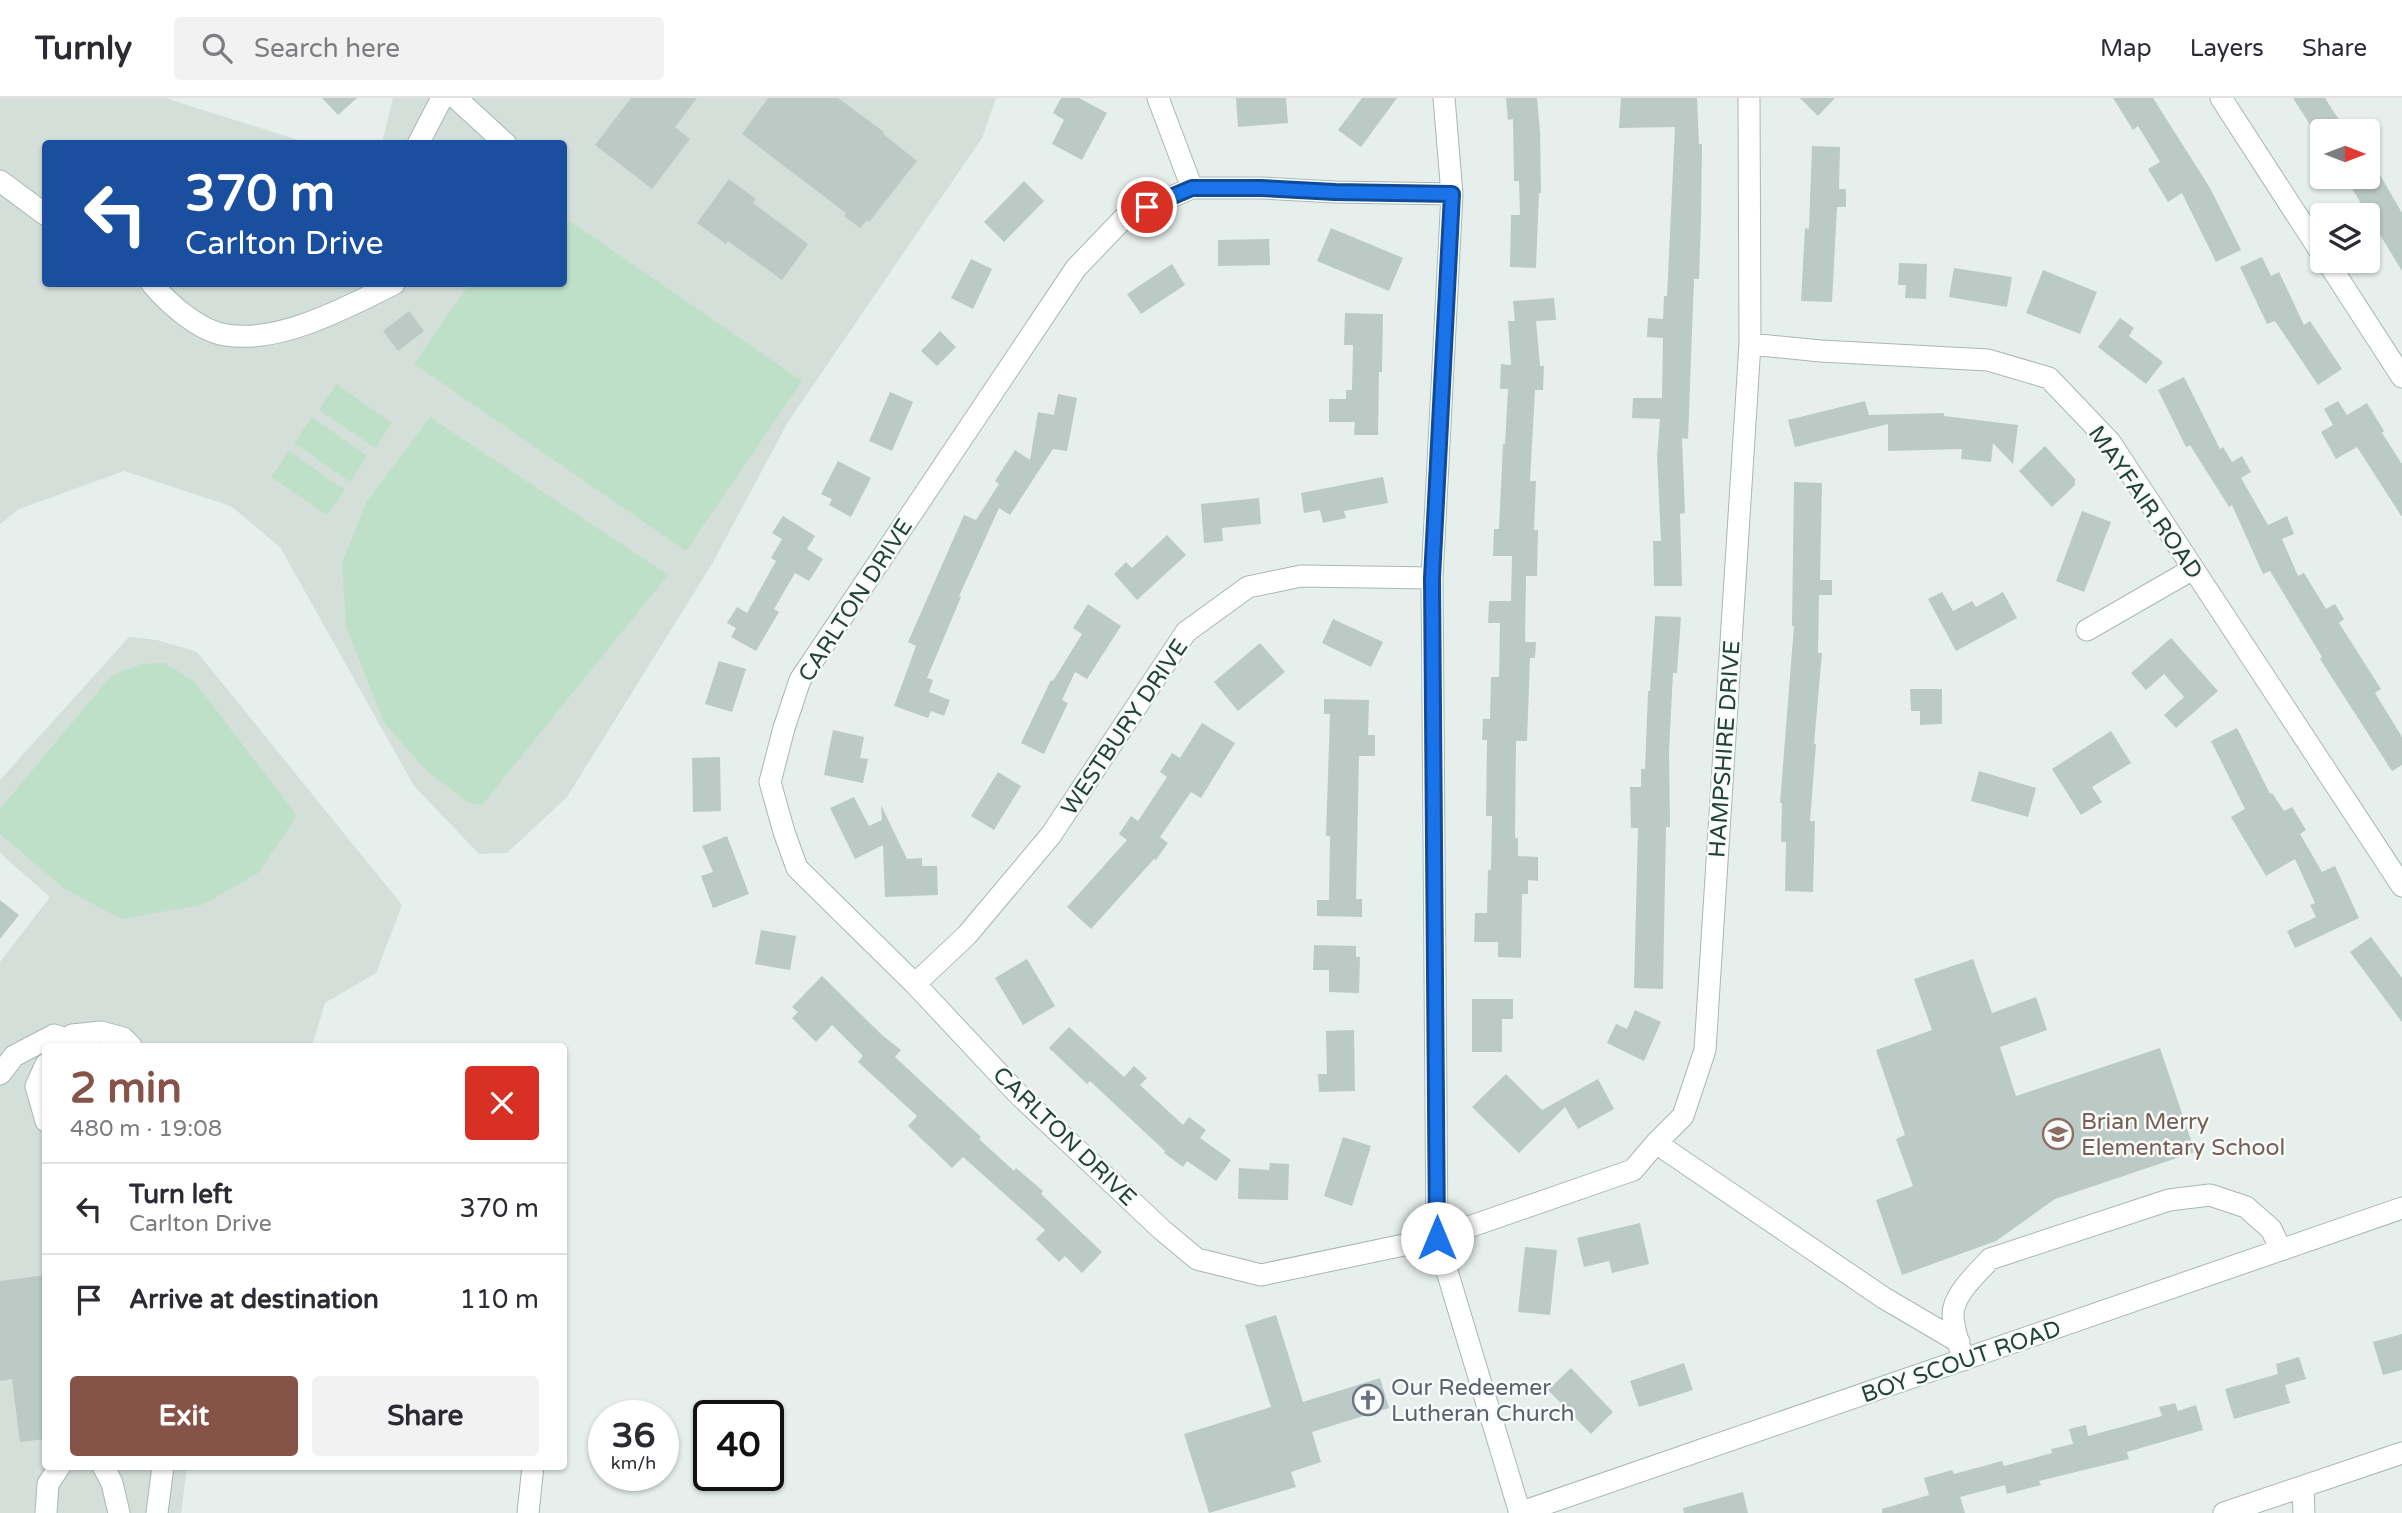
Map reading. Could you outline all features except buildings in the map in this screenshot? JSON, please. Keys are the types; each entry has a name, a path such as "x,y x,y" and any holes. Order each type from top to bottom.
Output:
{"street":[{"path":"420,140 442,98"},
{"path":"456,98 502,140"},
{"path":"1158,98 1192,188"},
{"path":"1444,98 1452,194 1432,578 1437,1238 1520,1513"},
{"name":"HAMPSHIRE DRIVE","path":"1437,1238 1633,1170 1683,1116 1705,1050 1750,344 1749,98"},
{"path":"2221,98 2310,235"},
{"path":"0,181 42,212"},
{"name":"CARLTON DRIVE","path":"1437,1238 1261,1275 1197,1259 1161,1229 1019,1095 915,984 797,868 770,782 800,680 1076,268 1125,217 1192,188 1452,194"},
{"path":"2335,273 2402,377"},
{"path":"155,287 196,323 224,335 261,337 331,314 388,287"},
{"name":"MAYFAIR ROAD","path":"1750,344 1821,351 1989,360 2049,378 2110,442 2402,886"},
{"path":"2087,630 2193,569"},
{"name":"WESTBURY DRIVE","path":"915,984 967,935 1051,835 1186,632 1248,587 1301,576 1432,578"},
{"path":"0,1074 14,1056 54,1035 64,1043 72,1035 101,1032 124,1038 128,1043"},
{"path":"42,1073 36,1086 42,1107"},
{"path":"1656,1143 1961,1351"},
{"path":"1961,1351 1953,1315 1958,1299 1990,1259 2169,1200 2210,1195 2246,1207 2271,1229 2281,1250"},
{"name":"BOY SCOUT ROAD","path":"1520,1513 1961,1351 2281,1250 2402,1208"},
{"path":"2224,1513 2402,1453"},
{"path":"46,1513 48,1484 57,1470"},
{"path":"105,1470 112,1483 119,1513"},
{"path":"157,1513 162,1470"},
{"path":"528,1513 533,1470"},
{"path":"2303,1488 2304,1513"}],"shaded area":[{"path":"0,98 165,98 298,140 42,140 42,287 567,287 567,140 383,140 393,98 996,98 982,138 788,422 712,564 567,797 507,853 479,854 414,786 280,547 231,506 124,471 19,509 0,524"},
{"path":"129,637 157,640 197,652 402,905 376,973 325,1003 313,1043 42,1043 42,1470 187,1470 181,1513 0,1513 0,962 50,897 0,853 0,780"}],"green space":[{"path":"567,219 802,381 686,551 414,364 467,287 567,287"},
{"path":"336,384 392,423 375,448 319,410"},
{"path":"312,417 367,456 350,482 294,443"},
{"path":"430,417 668,575 482,805 467,802 425,769 384,723 346,626 342,563 367,501"},
{"path":"289,451 345,490 327,515 271,477"},
{"path":"165,663 195,682 297,816 258,873 202,905 121,919 65,889 0,834 0,809 111,676 140,664"}],"place":[{"name":"Brian Merry Elementary School","path":"2058,1134"},
{"name":"Our Redeemer Lutheran Church","path":"1368,1400"}],"route":[{"path":"1147,207 1192,188 1452,194 1432,578 1437,1238"}]}
